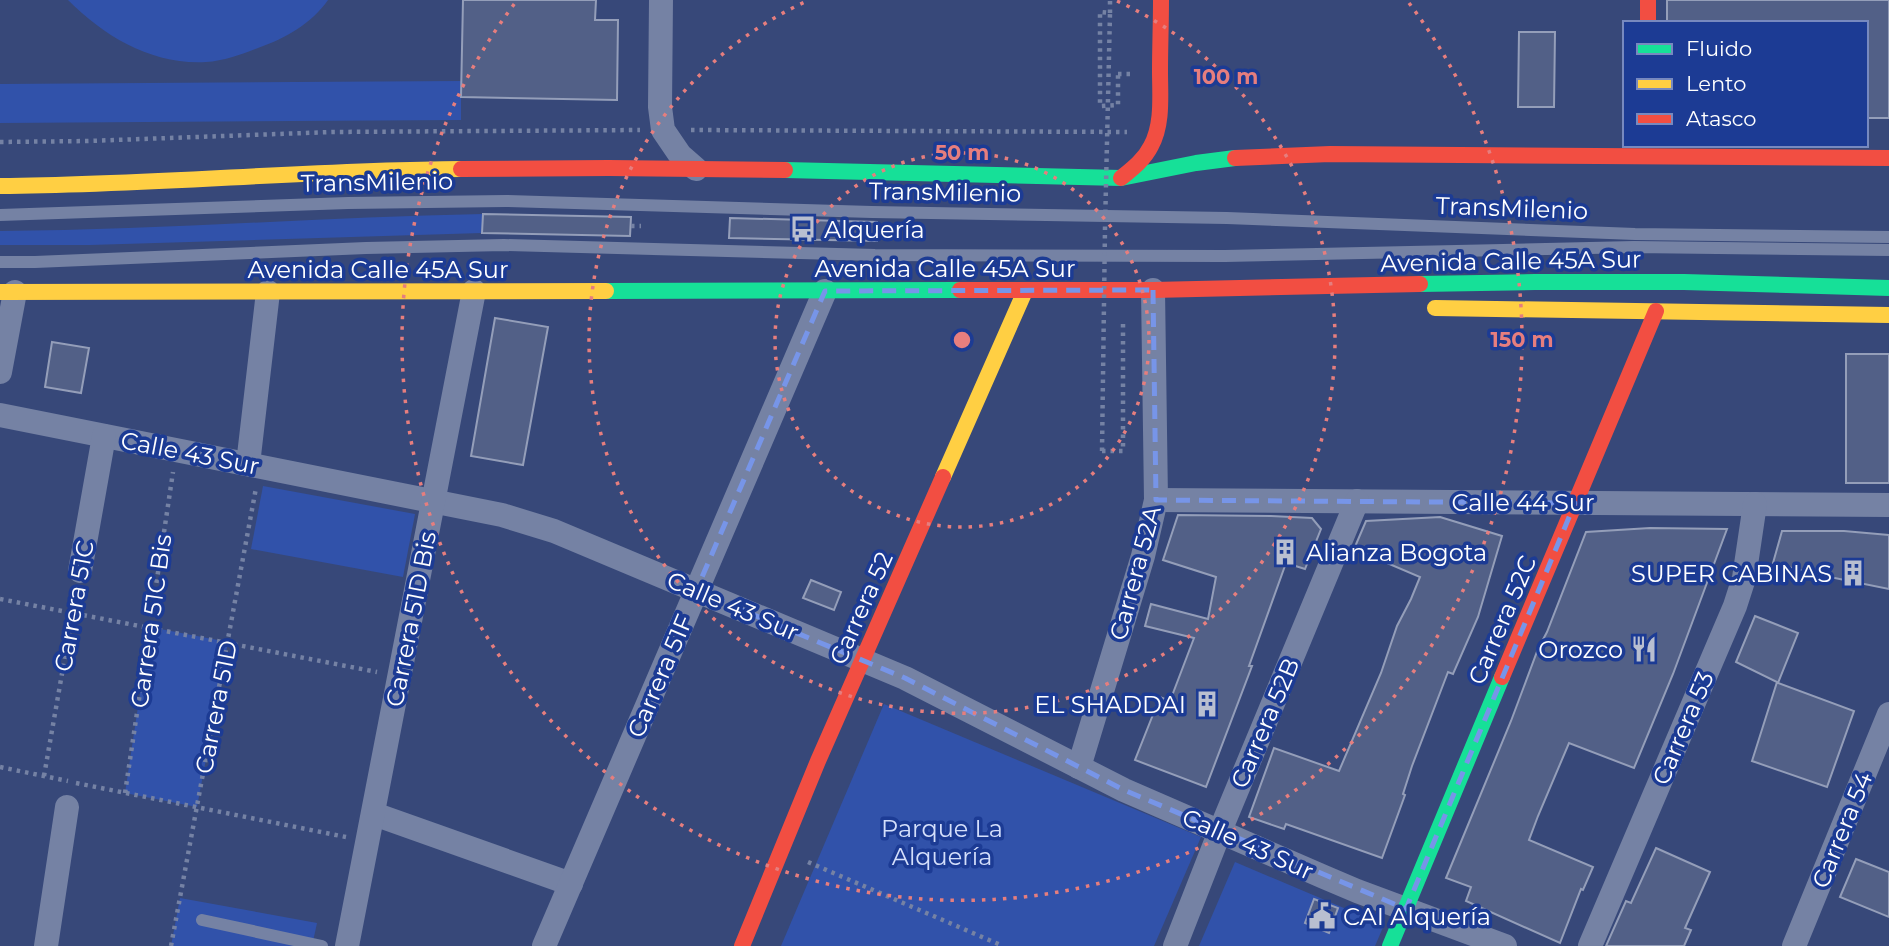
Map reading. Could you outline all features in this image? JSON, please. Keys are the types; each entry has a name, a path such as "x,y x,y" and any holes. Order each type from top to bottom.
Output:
{"main road":[{"path":"1121,178 1144,157 1156,133 1160,113 1161,0"},
{"path":"1648,0 1648,21"},
{"path":"0,186 120,184 435,169 572,167 1121,178 1232,158 1330,154 1646,150 1889,158"},
{"name":"Avenida Calle 45A Sur","path":"8,292 1153,290 1535,282 1684,282 1889,288"},
{"name":"Carrera 52","path":"742,946 781,850 1025,290"},
{"path":"1153,290 1320,302"},
{"path":"1416,308 1889,315"},
{"name":"Carrera 52C","path":"1390,946 1656,311"}],"street":[{"path":"661,0 660,107 663,130 680,155 696,169"},
{"name":"Carrera 52A","path":"1079,767 1143,556 1156,500 1153,290"},
{"name":"Carrera 51D Bis","path":"347,946 474,291"},
{"name":"Carrera 51F","path":"544,946 825,291"},
{"path":"0,372 8,292"},
{"path":"254,466 268,292"},
{"name":"Calle 43 Sur","path":"0,415 502,516 554,531 905,678 1124,790 1346,887 1505,946"},
{"name":"Carrera 51C","path":"80,571 104,436"},
{"name":"Calle 44 Sur","path":"1156,500 1889,505"},
{"name":"Carrera 52B","path":"1175,946 1357,502"},
{"name":"Carrera 53","path":"1590,946 1735,606 1750,550 1755,504"},
{"name":"Carrera 54","path":"1794,946 1889,713"},
{"path":"46,946 67,807"},
{"path":"374,814 571,884"}],"lane":[{"name":"TransMilenio","path":"0,215 506,201 872,212 1227,218 1635,234 1889,236"},
{"name":"TransMilenio","path":"0,262 366,248 504,246 915,255 1225,256 1634,247 1889,250"},
{"path":"202,920 322,946"}],"path":[{"path":"1110,0 1102,451 1123,451 1123,330"},
{"path":"1110,13 1100,12 1100,106 1118,105 1118,74"},
{"path":"0,142 332,132 663,130 1156,133"},
{"name":"Carrera 51C Bis","path":"125,793 176,450"},
{"name":"Carrera 51D","path":"171,946 228,642 254,466"},
{"name":"Carrera 51C","path":"44,776 80,571"},
{"path":"0,599 400,677"},
{"path":"0,767 368,842"},
{"path":"781,850 1003,946"}],"highlighted area":[{"path":"1153,290 1156,500 1575,503 1406,909 1124,790 905,678 696,591 825,291"}],"green space":[{"path":"68,0 328,0 306,23 278,40 233,57 206,62 186,62 167,59 131,46 98,26"},
{"path":"461,81 461,120 0,123 0,84"},
{"path":"483,214 482,233 90,245 0,245 0,231"},
{"path":"263,486 415,514 403,577 251,549"},
{"path":"150,627 228,642 197,807 125,793"},
{"name":"Parque La Alquería","path":"884,704 1201,837 1154,946 781,946"},
{"path":"1235,862 1384,925 1375,946 1199,946"},
{"path":"180,898 317,923 312,946 171,946"}],"building":[{"path":"463,0 596,0 595,20 618,20 617,100 461,97"},
{"path":"1667,0 1889,0 1889,118 1868,118 1868,21 1667,21"},
{"path":"1519,32 1555,32 1554,107 1518,107"},
{"path":"483,214 631,217 630,236 482,233"},
{"name":"Alquería","path":"730,218 877,222 877,241 729,238"},
{"path":"495,318 548,327 523,465 471,456"},
{"path":"52,342 89,348 81,393 45,387"},
{"path":"1846,354 1889,354 1889,483 1846,483"},
{"path":"1178,515 1312,518 1321,529 1305,569 1286,563 1249,666 1252,666 1206,787 1135,760 1160,697 1170,701 1194,638 1145,626 1151,604 1208,619 1216,577 1163,560"},
{"path":"1440,517 1502,536 1478,617 1453,674 1448,672 1412,766 1403,794 1405,795 1382,858 1286,824 1284,829 1249,817 1274,748 1339,771 1381,673 1397,626 1420,577 1354,549 1366,521"},
{"path":"1650,528 1727,529 1673,674 1634,768 1569,743 1538,816 1529,840 1593,867 1583,890 1581,889 1560,943 1466,901 1471,887 1446,878 1586,532"},
{"path":"1782,531 1844,531 1889,535 1889,589 1773,563"},
{"path":"811,580 841,592 834,610 803,598"},
{"path":"1755,616 1798,633 1778,683 1854,711 1827,787 1752,761 1777,682 1736,662"},
{"path":"1656,848 1710,872 1685,928 1691,930 1684,946 1606,946 1626,901 1631,903"},
{"path":"1856,859 1889,872 1889,917 1840,897"},
{"name":"CAI Alquería","path":"1314,899 1338,908 1329,933 1305,923"}],"traffic: fast":[{"path":"785,170 1121,178 1235,158"},
{"path":"1420,284 1684,282 1889,288"},
{"path":"606,291 960,290"},
{"path":"1390,946 1502,677"}],"traffic: slow":[{"path":"0,186 461,169"},
{"path":"0,292 606,291"},
{"path":"943,477 1025,291"},
{"path":"1435,308 1889,315"}],"traffic: jam":[{"path":"1121,178 1145,156 1157,129 1161,0"},
{"path":"1648,0 1648,21"},
{"path":"1235,158 1330,154 1889,158"},
{"path":"461,169 785,170"},
{"path":"960,290 1153,290 1420,284"},
{"path":"1502,677 1656,311"},
{"path":"742,946 818,761 943,477"}],"place":[{"name":"Alquería","path":"803,229"},
{"name":"Alianza Bogota","path":"1285,552"},
{"name":"SUPER CABINAS","path":"1853,573"},
{"name":"Orozco","path":"1644,649"},
{"name":"EL SHADDAI","path":"1207,704"},
{"name":"CAI Alquería","path":"1322,916"}]}
